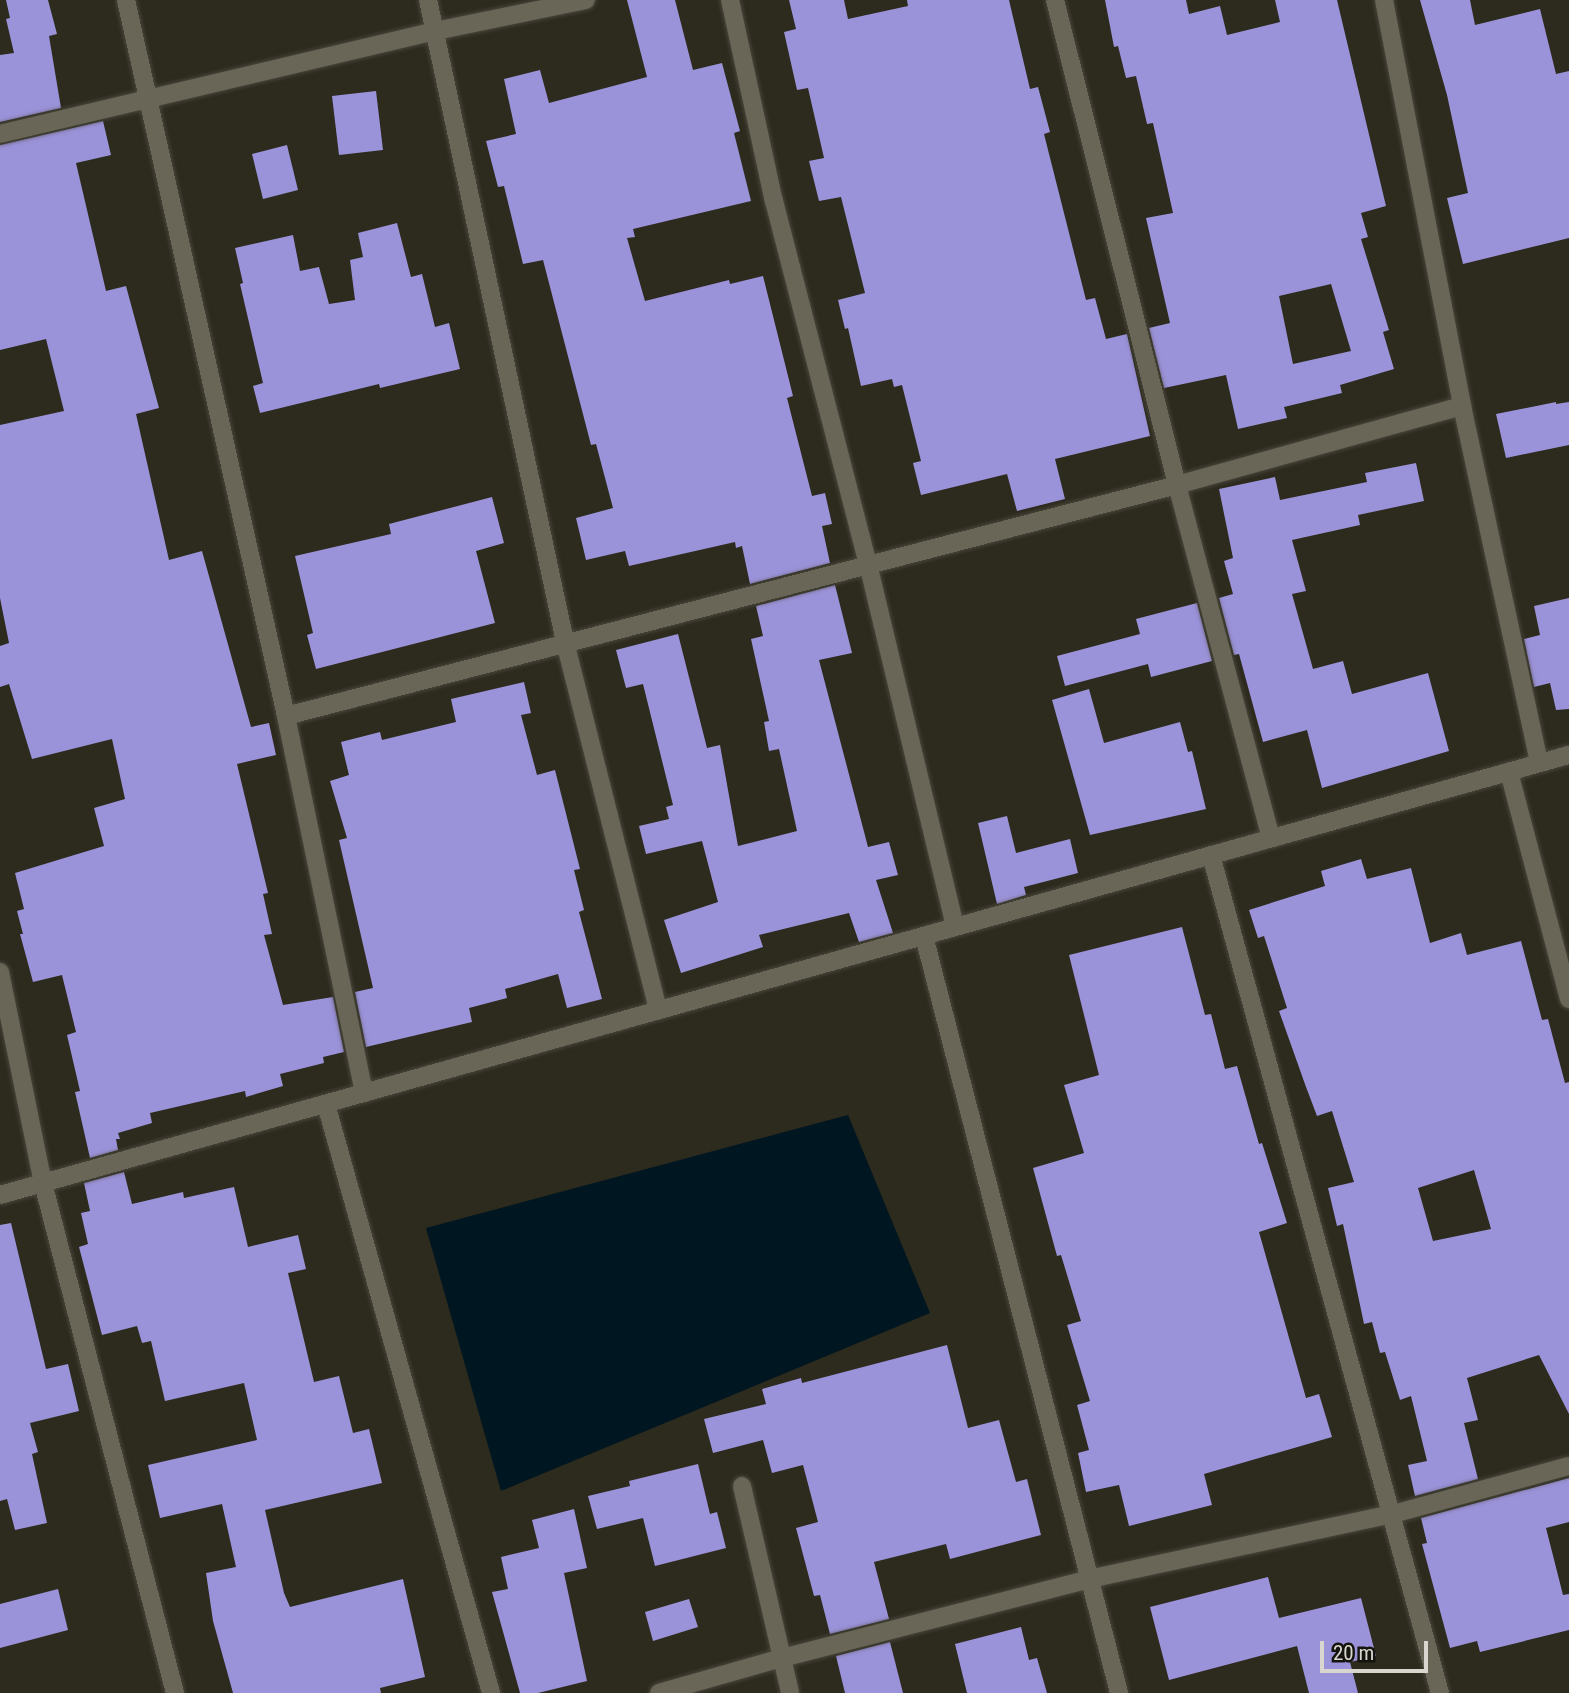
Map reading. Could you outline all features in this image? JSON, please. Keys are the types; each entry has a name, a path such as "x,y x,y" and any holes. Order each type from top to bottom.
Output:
{"street":[{"path":"126,0 286,716 364,1093"},
{"path":"428,0 565,642 658,1010"},
{"path":"0,134 435,31 586,0"},
{"path":"730,0 774,201 868,564 955,927"},
{"path":"1055,0 1177,485 1271,838"},
{"path":"1384,0 1462,406 1539,763"},
{"path":"286,716 1177,485 1462,406"},
{"path":"0,1195 1569,755"},
{"path":"1509,772 1569,999"},
{"path":"1211,855 1440,1693"},
{"path":"924,936 1119,1693"},
{"path":"0,972 43,1183 175,1693"},
{"path":"326,1104 491,1693"},
{"path":"659,1693 782,1658 1089,1579 1393,1514 1569,1466"},
{"path":"742,1486 790,1693"}],"water":[{"path":"848,1115 930,1313 501,1491 426,1228"}],"building":[{"path":"6,0 48,0 57,34 49,36 61,108 0,122 0,55 14,53 6,19 10,18"},
{"path":"627,0 675,0 693,70 722,63 740,131 734,133 751,201 633,229 635,237 627,238 645,301 729,280 730,284 763,276 793,396 787,398 812,496 825,493 832,524 822,526 830,563 750,584 742,546 736,548 735,542 629,566 625,551 586,560 576,518 613,508 596,444 591,445 543,260 523,264 504,186 498,187 486,141 516,134 504,79 540,70 549,103 647,77"},
{"path":"789,0 844,0 848,19 908,6 907,0 1009,0 1030,89 1038,87 1050,132 1044,134 1086,300 1095,298 1106,339 1127,334 1150,436 1055,459 1065,499 1017,511 1007,474 921,495 913,463 921,461 902,385 894,387 892,379 861,386 848,328 845,329 838,300 865,293 841,197 819,201 809,161 824,158 808,88 797,90 784,32 796,29"},
{"path":"1105,0 1186,0 1189,14 1220,6 1227,35 1280,22 1275,0 1337,0 1386,206 1361,213 1368,237 1361,239 1389,330 1383,332 1394,369 1340,385 1342,393 1284,407 1287,418 1238,429 1226,375 1164,388 1149,328 1170,323 1146,218 1173,213 1153,123 1147,124 1136,76 1126,78 1118,46 1114,47","holes":["1331,284 1351,351 1293,364 1279,296"]},
{"path":"1420,0 1470,0 1475,25 1540,9 1556,74 1569,71 1569,238 1463,264 1447,198 1468,193 1447,95"},
{"path":"376,91 383,150 339,155 332,96"},
{"path":"103,121 111,155 76,163 106,291 126,286 159,408 136,414 169,560 202,551 251,727 269,723 276,755 237,764 268,893 263,894 272,934 264,935 283,1005 333,997 344,1052 323,1057 324,1063 280,1074 283,1086 246,1097 245,1091 150,1113 152,1123 118,1133 118,1150 90,1158 75,1092 80,1091 67,1035 76,1032 62,975 33,982 20,934 23,934 17,911 24,909 15,873 104,846 94,808 125,799 112,739 32,759 9,684 0,687 0,646 9,643 0,598 0,425 64,411 46,339 0,350 0,145"},
{"path":"287,145 298,190 263,199 252,154"},
{"path":"397,223 411,277 422,274 435,327 449,323 460,369 380,388 379,384 260,413 253,386 263,383 240,284 243,283 235,248 293,235 300,271 319,267 329,304 355,300 350,260 363,257 358,233"},
{"path":"1556,402 1569,402 1569,445 1506,458 1496,414"},
{"path":"1416,463 1424,501 1358,515 1360,525 1292,540 1306,591 1292,594 1313,669 1343,661 1352,694 1428,673 1449,751 1322,788 1307,730 1263,742 1239,654 1234,655 1219,598 1233,594 1224,561 1233,558 1219,489 1275,477 1280,500 1367,482 1365,473"},
{"path":"492,497 504,543 476,551 495,623 316,669 307,635 313,633 295,556 391,534 389,524"},
{"path":"835,585 852,653 819,660 868,847 889,842 898,875 876,880 893,933 859,942 849,913 759,935 763,947 681,973 664,920 718,902 702,841 646,854 639,826 669,819 666,807 673,805 643,684 626,688 616,650 678,634 707,748 720,745 738,846 797,831 779,749 769,751 764,722 769,721 751,639 763,636 756,606"},
{"path":"1569,598 1569,709 1556,710 1550,683 1534,687 1524,639 1540,635 1534,606"},
{"path":"1197,603 1212,661 1151,677 1148,664 1065,686 1057,656 1140,634 1136,619"},
{"path":"524,682 531,713 521,715 537,775 555,770 580,869 574,870 584,910 579,912 602,999 567,1008 558,974 505,989 507,998 469,1008 472,1022 366,1047 355,992 373,988 339,840 347,838 330,781 349,775 341,742 380,732 382,740 456,722 451,699"},
{"path":"1089,689 1104,743 1180,722 1188,752 1192,751 1206,809 1090,835 1052,700"},
{"path":"1007,816 1016,853 1070,839 1078,873 1024,887 1026,895 997,904 978,823"},
{"path":"1361,859 1367,879 1411,868 1430,943 1461,933 1467,955 1521,941 1542,1020 1548,1019 1565,1083 1569,1082 1569,1414 1539,1355 1467,1378 1478,1420 1464,1423 1478,1479 1415,1496 1408,1465 1427,1461 1411,1396 1400,1400 1385,1352 1380,1353 1372,1322 1364,1324 1343,1224 1337,1226 1328,1188 1354,1182 1332,1111 1317,1116 1279,1011 1287,1008 1264,936 1258,938 1249,910 1325,886 1321,871","holes":["1474,1170 1491,1229 1433,1241 1418,1188"]},
{"path":"1182,927 1205,1015 1211,1014 1225,1069 1237,1066 1259,1144 1262,1143 1287,1223 1259,1232 1306,1398 1319,1394 1332,1437 1204,1474 1212,1505 1129,1526 1119,1485 1086,1492 1078,1453 1089,1450 1077,1405 1090,1401 1067,1325 1081,1321 1061,1255 1057,1256 1033,1168 1084,1153 1064,1085 1099,1075 1069,955"},
{"path":"124,1172 132,1204 183,1192 184,1198 234,1187 248,1247 298,1235 306,1269 288,1273 314,1382 339,1376 353,1433 369,1429 382,1483 265,1510 284,1593 290,1607 403,1579 425,1677 380,1688 381,1693 233,1693 213,1621 206,1573 236,1567 222,1504 160,1518 148,1465 257,1440 244,1383 165,1401 151,1341 142,1343 137,1326 102,1335 79,1247 88,1244 81,1213 90,1211 84,1183"},
{"path":"11,1223 46,1369 68,1364 79,1411 30,1423 38,1452 32,1454 47,1523 15,1530 7,1499 0,1501 0,1225"},
{"path":"947,1345 968,1428 999,1420 1016,1482 1027,1479 1041,1535 950,1559 946,1544 874,1562 889,1619 830,1634 820,1595 814,1596 796,1528 818,1522 803,1465 772,1473 763,1440 713,1453 704,1419 766,1404 762,1389 801,1378 802,1383"},
{"path":"698,1464 710,1514 717,1512 726,1548 655,1566 643,1518 597,1529 588,1496 630,1486 629,1481"},
{"path":"1569,1478 1569,1522 1546,1528 1563,1595 1569,1594 1569,1630 1480,1652 1477,1641 1450,1648 1422,1544 1427,1543 1421,1518"},
{"path":"574,1509 587,1568 564,1573 587,1681 538,1693 520,1693 492,1592 508,1589 501,1557 539,1548 532,1520"},
{"path":"1268,1577 1279,1618 1361,1598 1376,1656 1350,1662 1358,1693 1309,1693 1297,1646 1169,1680 1150,1607"},
{"path":"58,1589 68,1630 0,1648 0,1604"},
{"path":"689,1599 698,1627 653,1641 645,1612"},
{"path":"1021,1627 1029,1660 1037,1658 1047,1693 967,1693 955,1644"},
{"path":"890,1642 903,1693 845,1693 836,1656"}]}
